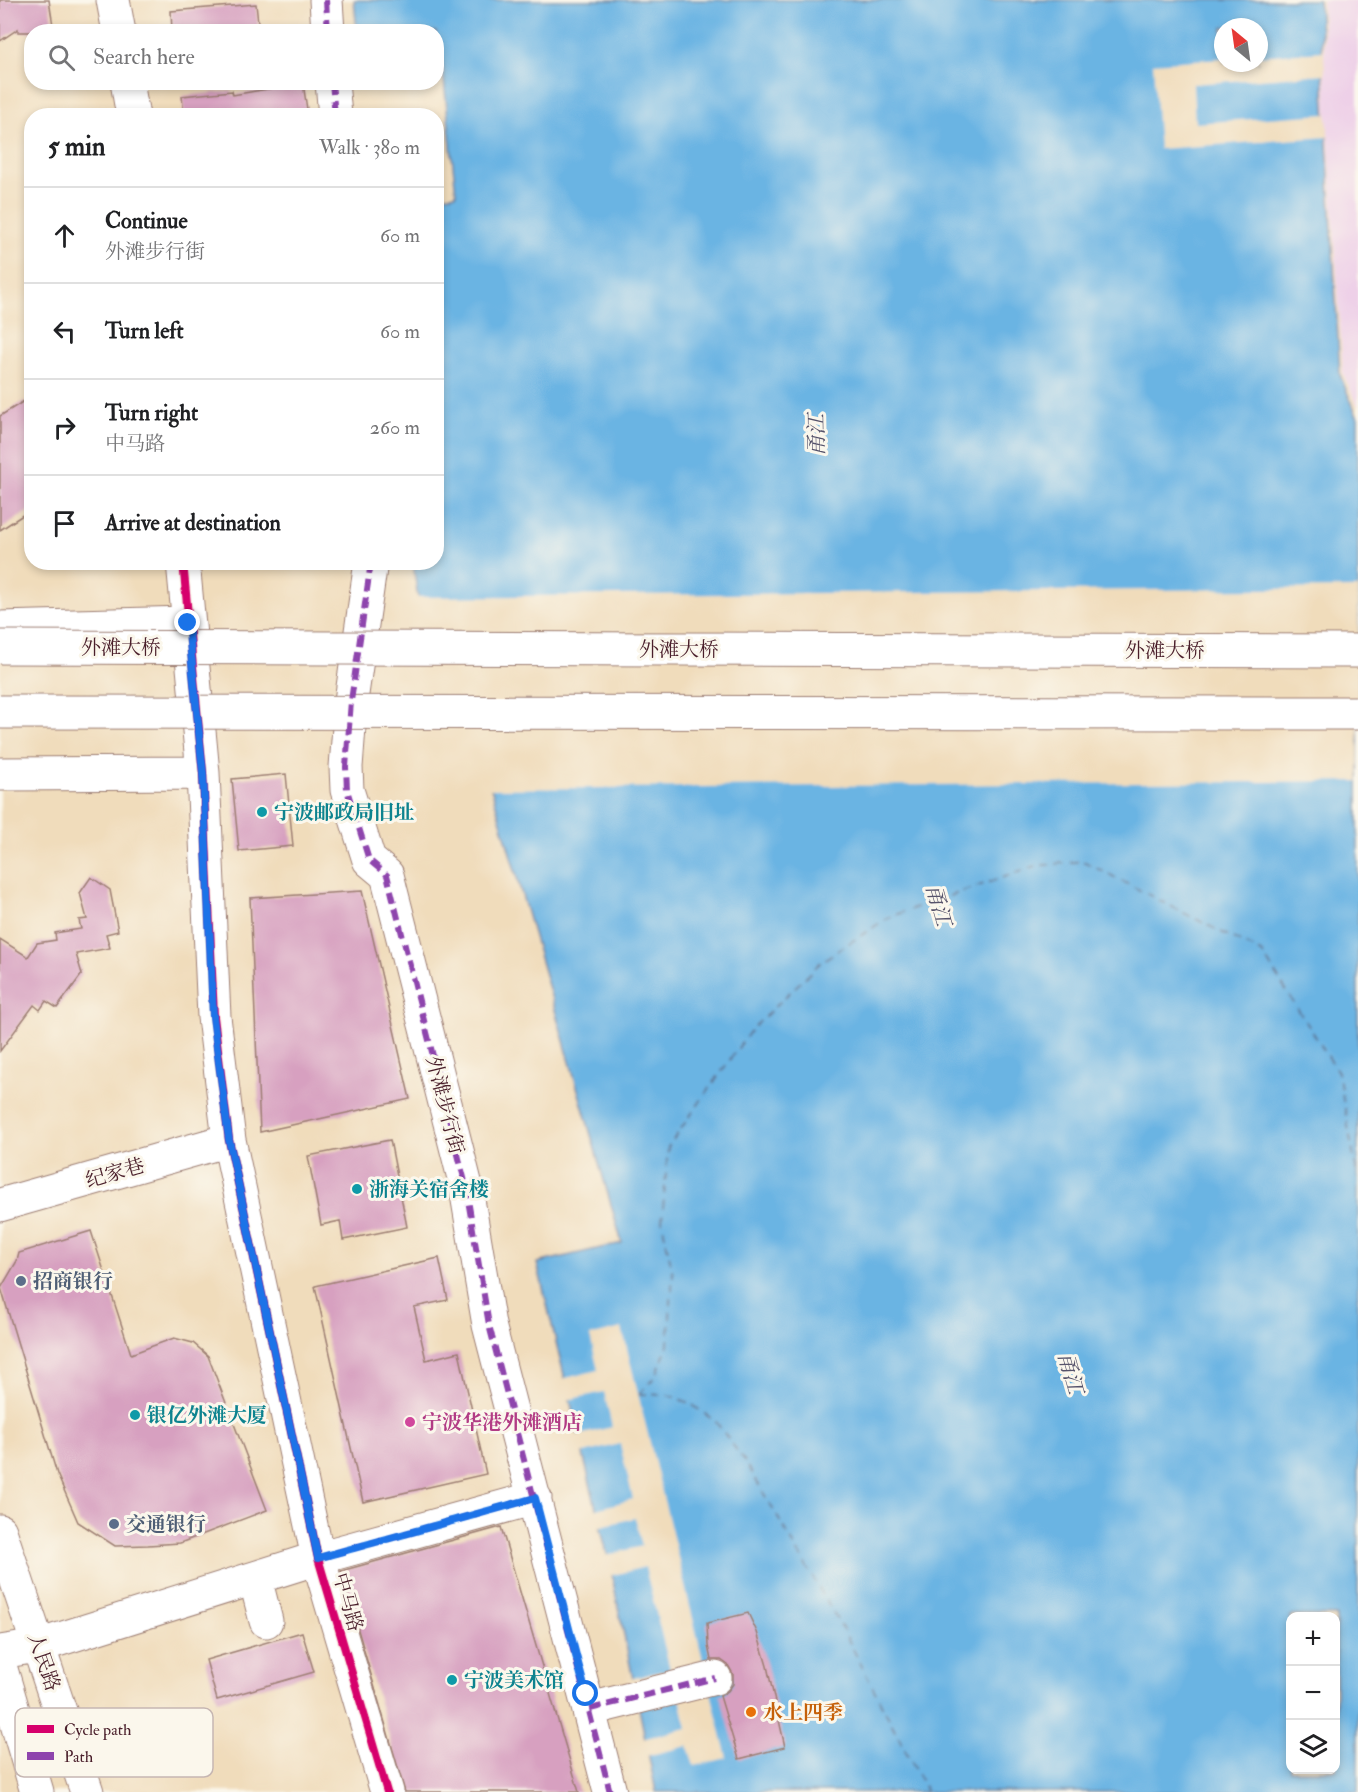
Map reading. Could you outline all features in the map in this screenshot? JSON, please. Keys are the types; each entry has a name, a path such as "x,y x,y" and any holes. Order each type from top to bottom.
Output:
{"street":[{"path":"113,0 118,24"},
{"path":"326,0 328,24"},
{"path":"129,90 132,108"},
{"path":"333,90 334,108"},
{"name":"中马路","path":"184,570 203,773 213,1017 229,1140 318,1558 387,1792"},
{"name":"外滩步行街","path":"369,570 351,701 346,767 347,790 369,860 387,875 465,1182 489,1324 610,1792"},
{"path":"0,628 188,623"},
{"name":"外滩大桥","path":"0,646 1358,651"},
{"path":"0,712 1358,713"},
{"path":"0,774 203,773"},
{"name":"纪家巷","path":"0,1205 229,1140"},
{"path":"0,1652 38,1646 318,1558 535,1498"},
{"name":"人民路","path":"0,1532 59,1708"},
{"path":"255,1578 266,1621"},
{"path":"0,1666 15,1717"},
{"path":"590,1709 715,1678"},
{"path":"33,1777 37,1792"},
{"name":"人民路","path":"82,1777 87,1792"}],"shaded area":[{"path":"1322,0 1358,0 1358,407 1343,374"}],"water":[{"name":"甬江","path":"354,0 1319,0 1340,375 1358,418 1358,1792 656,1792 610,1566 537,1263 622,1243 493,794 419,605 414,570 444,570 444,196 456,194 444,80 444,24 356,24"}],"pier":[{"path":"1323,51 1325,74 1193,84 1195,123 1327,114 1328,137 1159,149 1153,63 1214,59 1214,72 1268,72 1268,55"},
{"path":"1358,588 1358,781 487,789 416,606 415,597"},
{"path":"622,1328 727,1758 694,1766 688,1746 646,1756 642,1739 687,1728 679,1695 635,1706 630,1679 670,1669 645,1567 609,1576 604,1556 642,1546 635,1518 597,1527 593,1510 633,1499 620,1444 580,1454 575,1436 612,1427 604,1392 567,1400 562,1379 598,1370 590,1336"}],"building":[{"path":"0,0 49,0 53,24 24,24 24,32 18,32 18,29 0,41"},
{"path":"256,4 258,24 172,24 171,11"},
{"path":"262,90 304,90 307,108 183,108 182,96 232,91 233,95"},
{"path":"24,401 24,514 0,530 0,416"},
{"name":"宁波邮政局旧址","path":"286,774 293,846 239,851 232,779"},
{"path":"91,877 110,890 118,931 106,934 110,948 76,954 82,974 57,1008 46,1001 40,1010 34,1005 0,1051 0,939 28,957 37,943 56,940 55,933 81,929 79,920 87,919 80,893"},
{"path":"362,891 410,1099 260,1132 250,898"},
{"name":"浙海关宿舍楼","path":"390,1140 407,1227 343,1240 340,1221 321,1225 308,1156"},
{"name":"银亿外滩大厦","path":"91,1231 131,1354 174,1338 193,1343 208,1356 267,1510 180,1543 115,1546 78,1522 57,1474 1,1288 17,1261 19,1253"},
{"name":"宁波华港外滩酒店","path":"439,1258 448,1300 414,1307 426,1360 459,1352 486,1474 363,1502 315,1286"},
{"name":"宁波美术馆","path":"501,1527 579,1792 405,1792 341,1571"},
{"name":"水上四季","path":"748,1613 757,1632 767,1666 785,1747 739,1759 720,1696 733,1684 733,1674 728,1665 721,1660 711,1660 707,1623"},
{"path":"302,1632 314,1672 217,1700 206,1660"}],"ferry route":[{"path":"639,1394 656,1376 668,1345 673,1274 662,1222 668,1147 751,1030 822,961 889,917 1036,866 1083,861 1262,953 1338,1072 1358,1180"},
{"path":"639,1394 668,1395 690,1403 716,1422 746,1463 840,1624 927,1792"}],"marked path":[{"path":"326,0 328,24"},
{"path":"333,90 334,108"},
{"path":"370,570 351,701 346,767 347,790 369,860 387,875 465,1182 489,1325 610,1792"},
{"path":"318,1558 535,1498"},
{"path":"590,1709 715,1678"}],"cycle path":[{"path":"184,570 203,773 214,1017 229,1140 318,1558 387,1792"}],"place":[{"name":"宁波邮政局旧址","path":"262,812"},
{"name":"浙海关宿舍楼","path":"357,1189"},
{"name":"招商银行","path":"21,1281"},
{"name":"银亿外滩大厦","path":"135,1415"},
{"name":"宁波华港外滩酒店","path":"410,1422"},
{"name":"交通银行","path":"114,1524"},
{"name":"宁波美术馆","path":"452,1680"},
{"name":"水上四季","path":"751,1712"}],"route":[{"path":"188,623 203,773 213,1017 229,1140 318,1558 535,1498 586,1694"}]}
